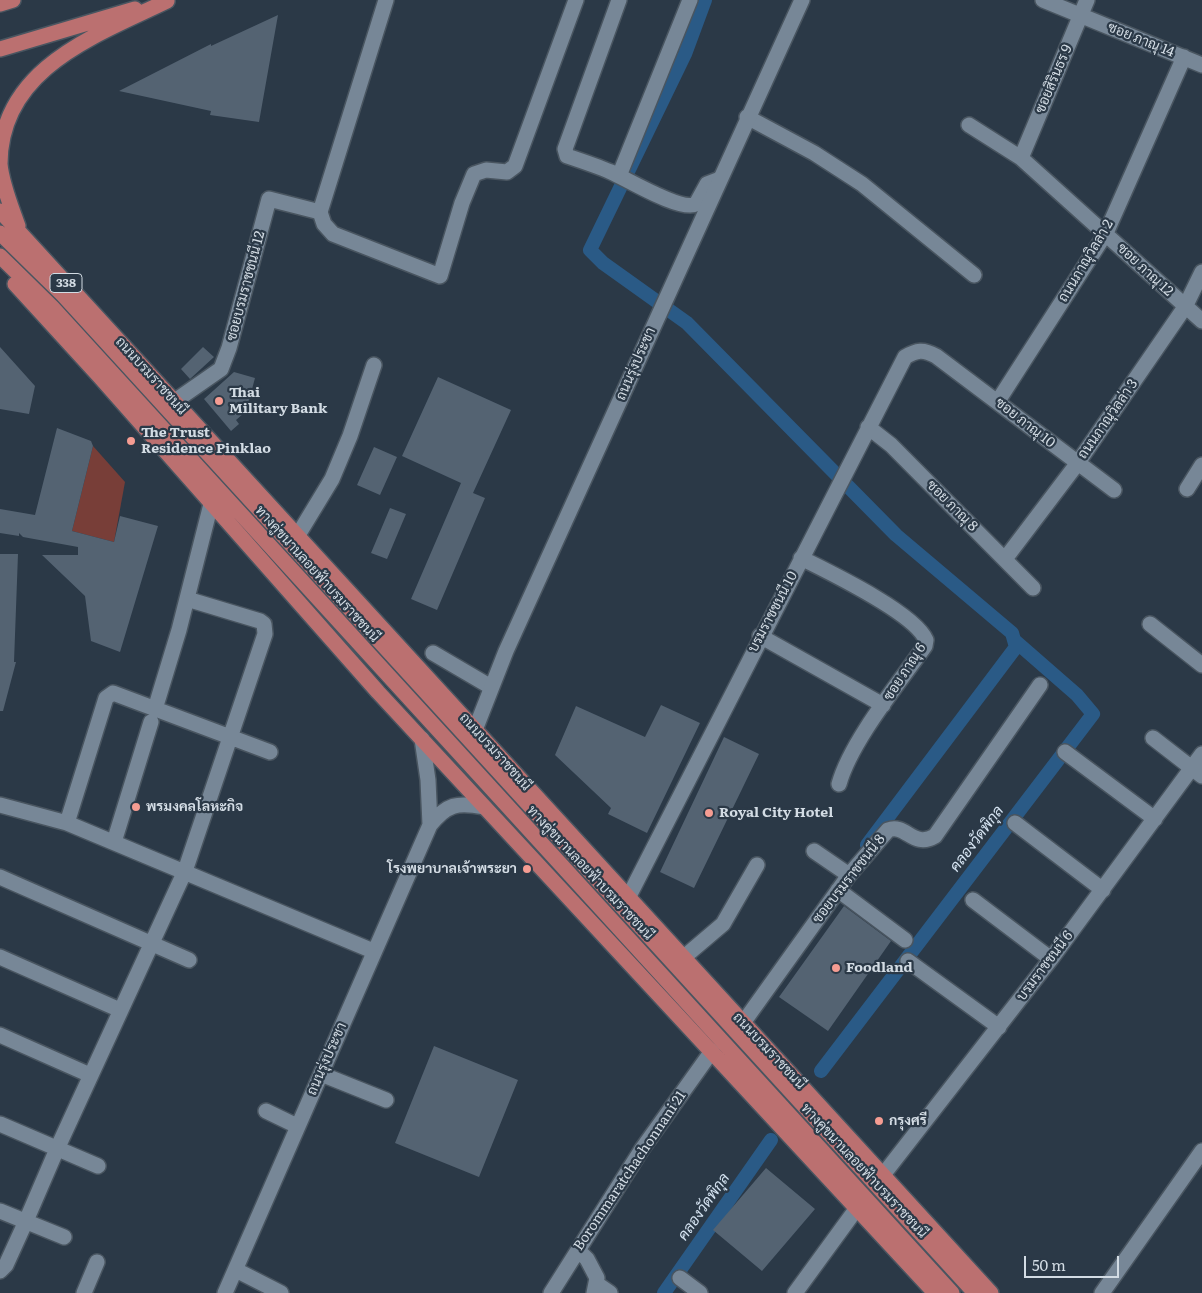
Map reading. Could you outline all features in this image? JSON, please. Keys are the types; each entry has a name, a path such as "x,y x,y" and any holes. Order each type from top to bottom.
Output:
{"main road":[{"path":"0,4 13,0"},
{"path":"0,48 105,17 169,1"},
{"path":"20,232 4,185 0,163 3,123 16,96 39,71 60,54 169,1"},
{"name":"ถนนบรมราชชนนี","path":"0,211 991,1293"},
{"name":"ทางคู่ขนานลอยฟ้าบรมราชชนนี","path":"0,233 63,296 975,1293"},
{"name":"ทางคู่ขนานลอยฟ้าบรมราชชนนี","path":"0,256 52,307 952,1293"},
{"name":"338","path":"0,268 100,377 211,504"},
{"path":"211,504 484,807 935,1293"}],"street":[{"path":"386,0 320,212 324,224 333,234 440,276 462,203 474,174 486,170 507,172 515,166 576,0"},
{"path":"619,0 564,149 567,156 619,176 668,199 693,206 707,184 720,179"},
{"path":"619,176 690,0"},
{"name":"ถนนรุ่งประชา","path":"475,730 491,687 802,0"},
{"name":"ซอย ภาณุ 14","path":"1043,0 1202,65"},
{"name":"ซอยสิรินธร 9","path":"1021,158 1087,0"},
{"name":"ถนนภาณุวิลล่า 2","path":"998,401 1106,233 1184,57"},
{"path":"747,118 814,153 862,184 974,276"},
{"name":"ซอย ภาณุ 12","path":"969,126 1021,158 1106,233 1185,308 1202,321"},
{"name":"ซอยบรมราชชนนี 12","path":"175,401 221,369 229,348 268,199 320,212"},
{"name":"ถนนภาณุวิลล่า 3","path":"1005,559 1077,464 1185,308 1202,272"},
{"name":"บรมราชชนนี 10","path":"628,898 760,636 905,357 916,350 926,350 936,356"},
{"name":"ซอย ภาณุ 10","path":"936,356 1114,490"},
{"path":"298,535 332,479 350,436 374,365"},
{"name":"ซอย ภาณุ 8","path":"868,427 892,445 1033,588"},
{"path":"1187,489 1202,465"},
{"path":"114,842 187,599 211,504"},
{"name":"ซอย ภาณุ 6","path":"801,558 876,596 926,637 925,646 883,705 848,760 839,784"},
{"path":"0,1271 6,1265 90,1075 185,871 231,737 265,628 260,621 187,599"},
{"path":"1150,624 1202,665"},
{"path":"760,636 883,705"},
{"path":"433,652 491,687"},
{"name":"ซอยบรมราชชนนี 8","path":"743,1023 849,875 888,830 894,828 919,840 928,840 935,836 1040,685"},
{"path":"67,823 106,698 110,694 118,693 153,715 231,737 270,752"},
{"path":"1153,738 1197,772"},
{"name":"ถนนรุ่งประชา","path":"422,739 428,780 430,825"},
{"path":"1065,752 1155,819"},
{"name":"บรมราชชนนี 6","path":"883,1175 1051,959 1155,819 1197,772 1202,754"},
{"name":"ถนนรุ่งประชา","path":"225,1293 373,951 430,825 448,807 469,804 484,807"},
{"path":"0,805 67,823 373,951"},
{"path":"1015,822 1102,890"},
{"path":"814,850 849,875"},
{"path":"683,958 723,924 758,865"},
{"path":"0,877 189,960"},
{"path":"838,890 905,940"},
{"path":"973,900 1051,959"},
{"path":"0,957 120,1010"},
{"path":"908,960 998,1027"},
{"path":"0,1035 90,1075"},
{"name":"Borommaratchachonnani 21","path":"550,1293 642,1149 712,1051"},
{"path":"321,1074 386,1100"},
{"path":"266,1111 297,1126"},
{"path":"0,1124 98,1166"},
{"path":"1102,1293 1202,1151"},
{"path":"795,1293 857,1208"},
{"path":"0,1211 64,1237"},
{"path":"578,1250 594,1268 596,1289 610,1293"},
{"path":"84,1293 97,1262"},
{"path":"236,1270 282,1293"},
{"path":"680,1278 700,1293"}],"shaded area":[{"path":"93,446 125,482 114,542 72,531"}],"building":[{"path":"278,15 259,122 210,115 211,111 119,91 211,44 211,46"},
{"path":"0,347 35,386 29,414 0,409"},
{"path":"203,347 214,357 190,379 181,369"},
{"path":"234,372 255,378 248,404 251,407 236,420 239,424 231,431 204,399"},
{"path":"438,377 511,410 473,493 485,498 437,610 411,599 461,483 402,456"},
{"path":"57,428 91,441 93,446 72,531 114,542 120,516 158,526 120,652 91,641 85,596 42,555 78,555 78,547 23,537 19,533 19,536 0,533 0,509 35,515"},
{"path":"374,447 397,457 380,495 357,485"},
{"path":"390,508 406,514 387,559 371,553"},
{"path":"0,554 18,554 14,662 16,662 3,711 0,711"},
{"path":"661,705 700,723 647,833 608,814 611,808 555,755 576,706 645,737"},
{"name":"Royal City Hotel","path":"724,737 759,754 694,888 660,872"},
{"name":"Foodland","path":"844,906 891,941 828,1031 779,997"},
{"path":"434,1046 518,1080 479,1177 395,1143"},
{"path":"766,1168 815,1209 762,1271 713,1230"}],"waterway":[{"path":"705,0 685,54 590,250 603,263 687,323 896,535 1012,633 1016,647 867,845"},
{"name":"คลองวัดพิกุล","path":"821,1071 1093,714 1077,695 1014,640"},
{"name":"คลองวัดพิกุล","path":"664,1293 771,1140"}],"place":[{"name":"Thai Military Bank","path":"219,401"},
{"name":"The Trust Residence Pinklao","path":"131,441"},
{"name":"พรมงคลโลหะกิจ","path":"136,807"},
{"name":"Royal City Hotel","path":"709,813"},
{"name":"โรงพยาบาลเจ้าพระยา","path":"527,869"},
{"name":"Foodland","path":"836,968"},
{"name":"กรุงศรี","path":"879,1121"}]}
